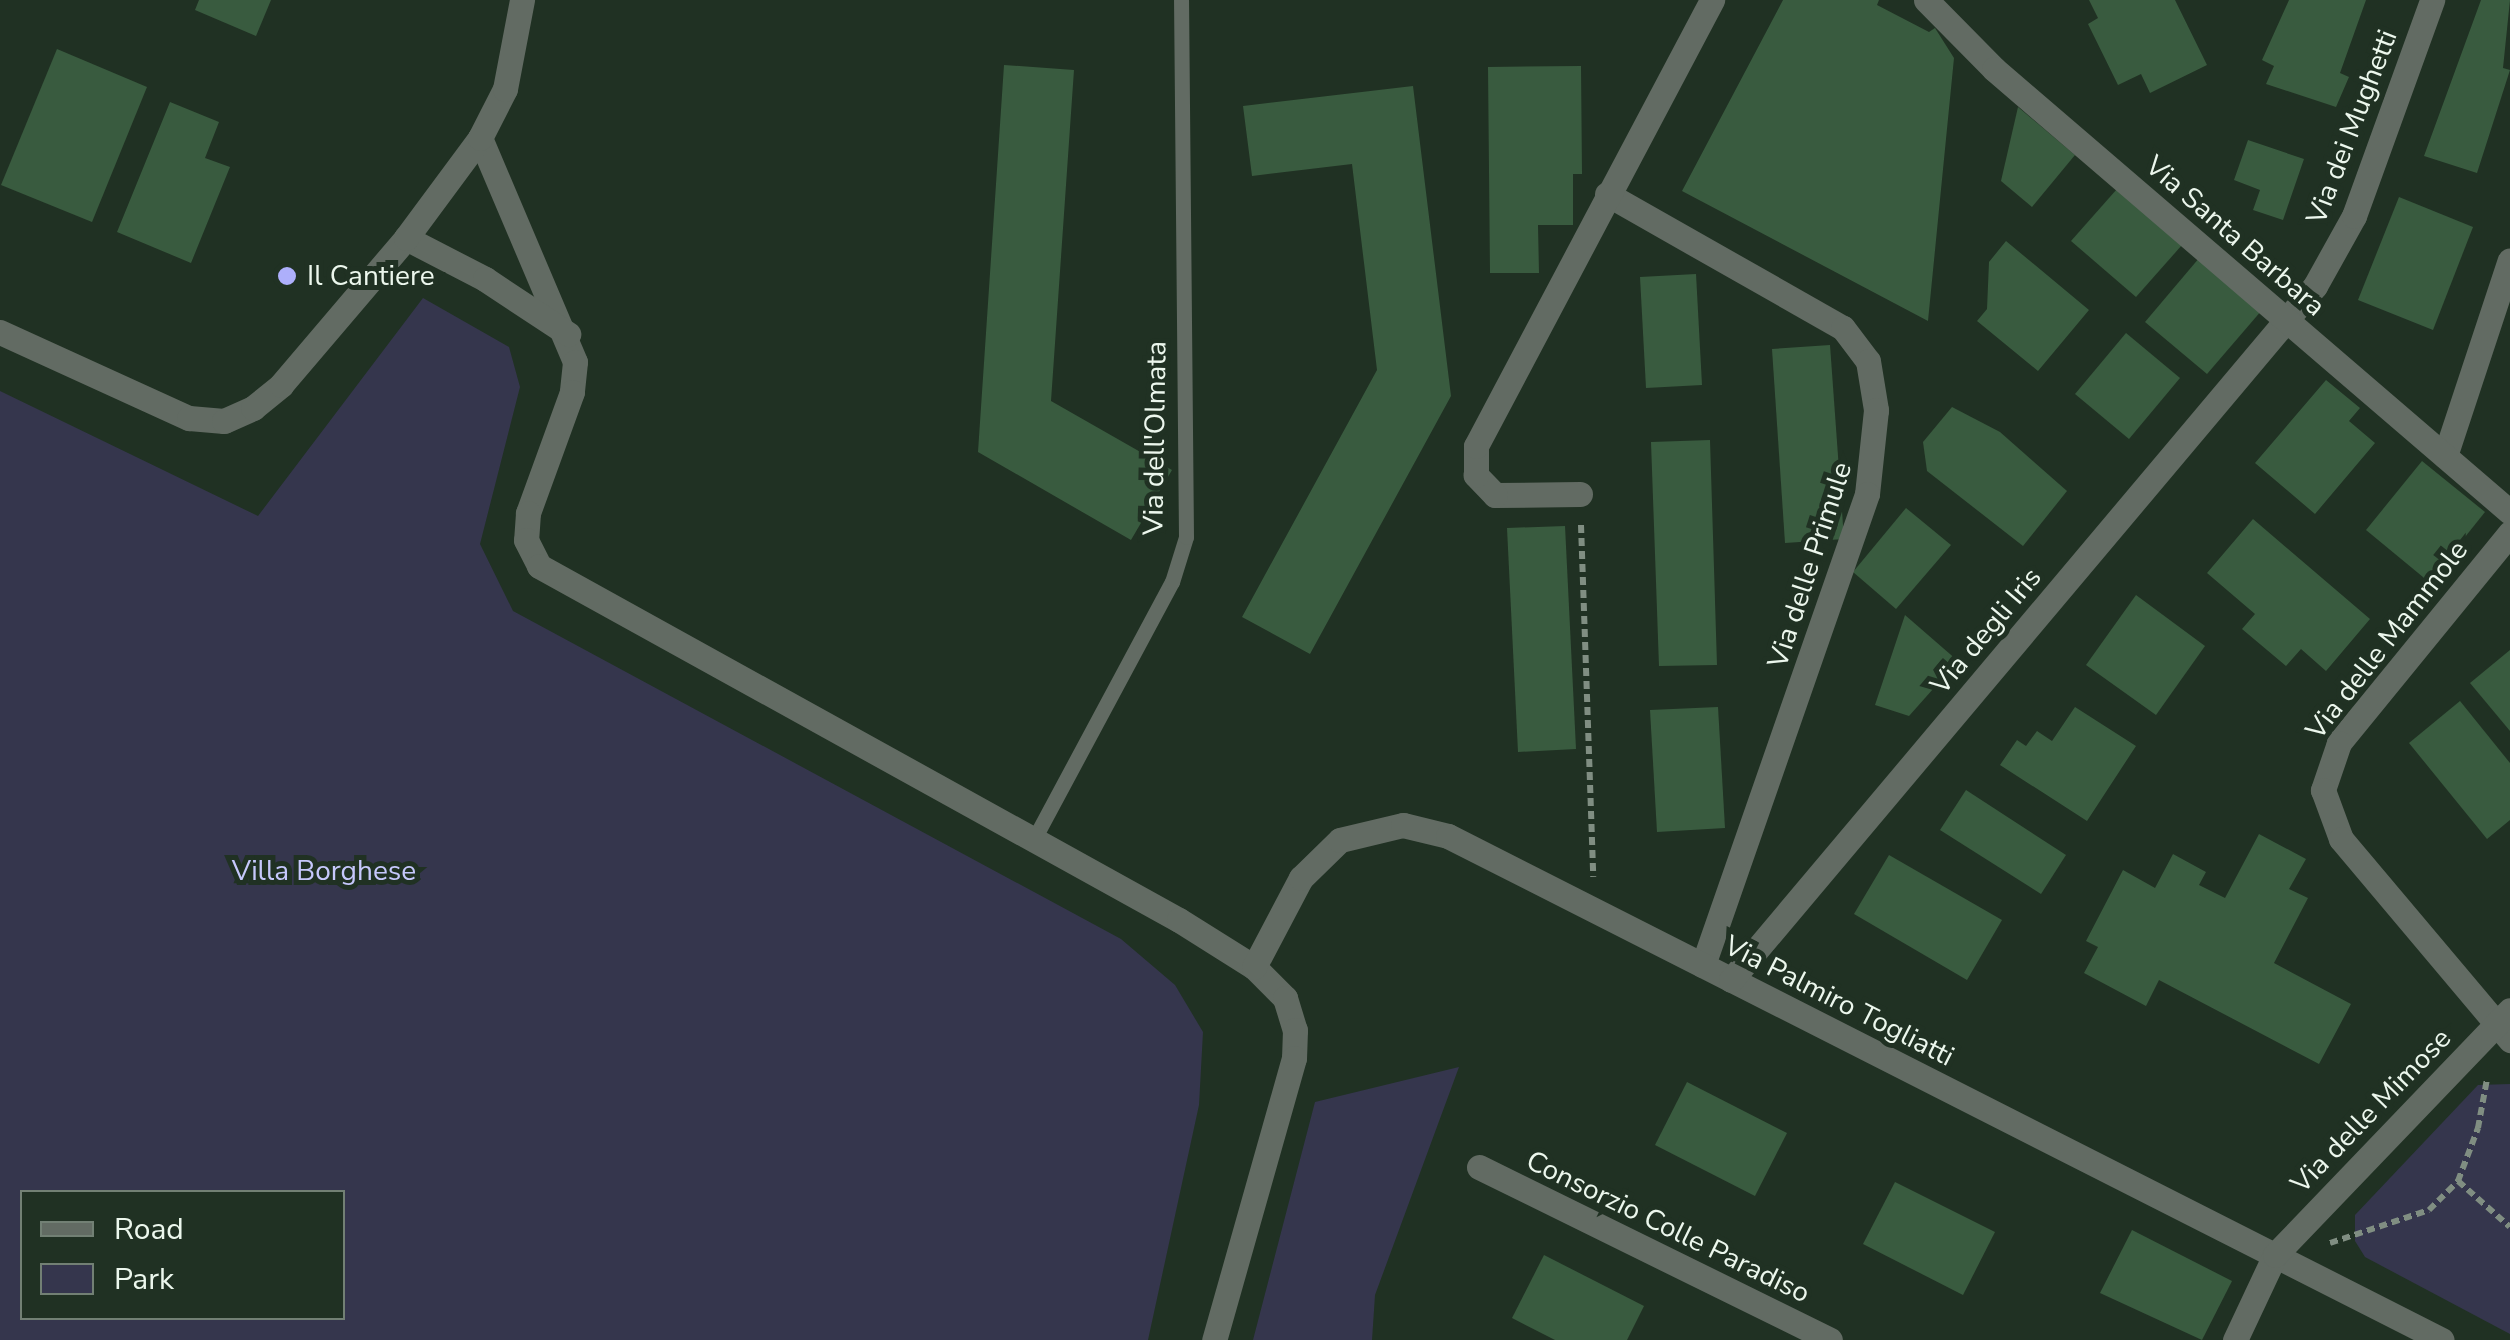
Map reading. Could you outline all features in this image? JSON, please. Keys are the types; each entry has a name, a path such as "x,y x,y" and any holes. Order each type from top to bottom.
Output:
{"street":[{"path":"0,332 189,418 224,421 281,386 406,238 480,138 504,89 522,0"},
{"path":"1580,494 1495,495 1476,475 1474,458 1607,194 1712,0"},
{"name":"Via Santa Barbara","path":"1926,0 1994,68 2510,512"},
{"name":"Via dei Mughetti","path":"2287,321 2350,226 2432,0"},
{"path":"480,138 568,334 575,381 525,533 539,566 1254,966 1285,998 1296,1044 1214,1340"},
{"name":"Via delle Primule","path":"1607,194 1843,328 1868,361 1876,410 1867,494 1703,965"},
{"path":"406,238 484,279 568,334"},
{"path":"2445,456 2510,260"},
{"name":"Via degli Iris","path":"1731,980 2287,321"},
{"name":"Via delle Mammole","path":"2506,1024 2341,840 2323,790 2339,743 2510,532"},
{"name":"Via Palmiro Togliatti","path":"1254,966 1309,867 1340,840 1384,826 1448,836 2442,1340"},
{"name":"Via delle Mimose","path":"2274,1254 2506,1024"},
{"name":"Consorzio Colle Paradiso","path":"1479,1167 1830,1340"},
{"path":"2235,1340 2274,1254"}],"lane":[{"name":"Via dell'Olmata","path":"1034,840 1172,582 1186,537 1181,0"}],"path":[{"path":"1580,494 1594,908"},
{"path":"2274,1254 2368,1235 2429,1210 2458,1181 2478,1128 2506,1024"},
{"path":"2458,1181 2510,1227"}],"green space":[{"name":"Villa Borghese","path":"423,298 509,347 520,387 480,544 513,611 1121,939 1175,985 1203,1032 1199,1105 1148,1340 0,1340 0,391 258,516"},
{"path":"1459,1067 1375,1295 1372,1340 1253,1340 1315,1102"},
{"path":"2510,1084 2510,1334 2365,1257 2355,1241 2355,1215 2478,1085"}],"building":[{"path":"199,0 271,0 256,36 195,10"},
{"path":"1783,0 1879,0 1877,5 1929,32 1935,28 1954,58 1928,321 1682,191"},
{"path":"2089,0 2175,0 2207,65 2150,93 2141,74 2118,85 2088,24 2098,18"},
{"path":"2289,0 2366,0 2340,73 2349,77 2336,107 2266,84 2274,66 2262,60"},
{"path":"2481,0 2510,0 2503,68 2510,70 2477,173 2424,156"},
{"path":"57,49 147,87 92,222 1,185"},
{"path":"1004,65 1074,70 1051,401 1172,470 1131,540 978,452"},
{"path":"1581,66 1582,174 1573,174 1573,225 1538,225 1539,273 1490,273 1488,67"},
{"path":"1413,86 1451,396 1310,654 1242,617 1377,370 1352,164 1252,176 1243,106"},
{"path":"170,102 219,122 205,158 230,167 191,263 117,232"},
{"path":"2018,107 2075,155 2032,207 2001,181"},
{"path":"2248,140 2304,159 2283,220 2253,210 2260,190 2234,180"},
{"path":"2117,189 2182,245 2136,297 2071,241"},
{"path":"2399,197 2473,227 2433,330 2358,300"},
{"path":"2006,241 2089,310 2038,371 1977,321 1987,309 1989,262"},
{"path":"2200,257 2262,310 2207,374 2145,322"},
{"path":"1696,274 1702,385 1646,388 1640,277"},
{"path":"2126,333 2180,378 2129,439 2075,394"},
{"path":"1830,345 1844,539 1785,543 1772,349"},
{"path":"2326,380 2360,408 2349,421 2375,443 2315,514 2255,463"},
{"path":"1952,407 2000,432 2067,491 2023,546 1927,471 1923,442"},
{"path":"1710,440 1717,665 1659,666 1651,442"},
{"path":"2422,461 2485,512 2429,582 2366,530"},
{"path":"1906,508 1951,545 1896,609 1853,572"},
{"path":"2253,519 2370,619 2326,671 2301,649 2286,666 2242,629 2255,614 2207,573"},
{"path":"1565,526 1576,749 1518,752 1507,528"},
{"path":"2136,595 2205,646 2156,715 2086,665"},
{"path":"1905,615 1958,661 1909,716 1875,705"},
{"path":"2510,650 2510,731 2470,683"},
{"path":"2460,701 2510,763 2510,820 2487,839 2409,743"},
{"path":"1718,707 1725,828 1657,832 1650,710"},
{"path":"2075,707 2136,746 2087,821 2000,765 2017,740 2026,746 2037,731 2052,741"},
{"path":"1966,790 2066,855 2041,894 1940,830"},
{"path":"2259,834 2306,859 2289,889 2308,898 2274,963 2351,1004 2319,1064 2159,980 2146,1006 2084,973 2098,947 2086,941 2123,870 2155,888 2173,854 2206,872 2199,885 2225,898"},
{"path":"1889,855 2002,920 1967,980 1854,914"},
{"path":"1687,1082 1787,1133 1755,1196 1655,1145"},
{"path":"1895,1182 1995,1232 1963,1295 1863,1244"},
{"path":"2132,1230 2232,1281 2202,1340 2100,1293"},
{"path":"1544,1255 1644,1306 1627,1340 1555,1340 1512,1318"}],"place":[{"name":"Il Cantiere","path":"287,276"}]}
